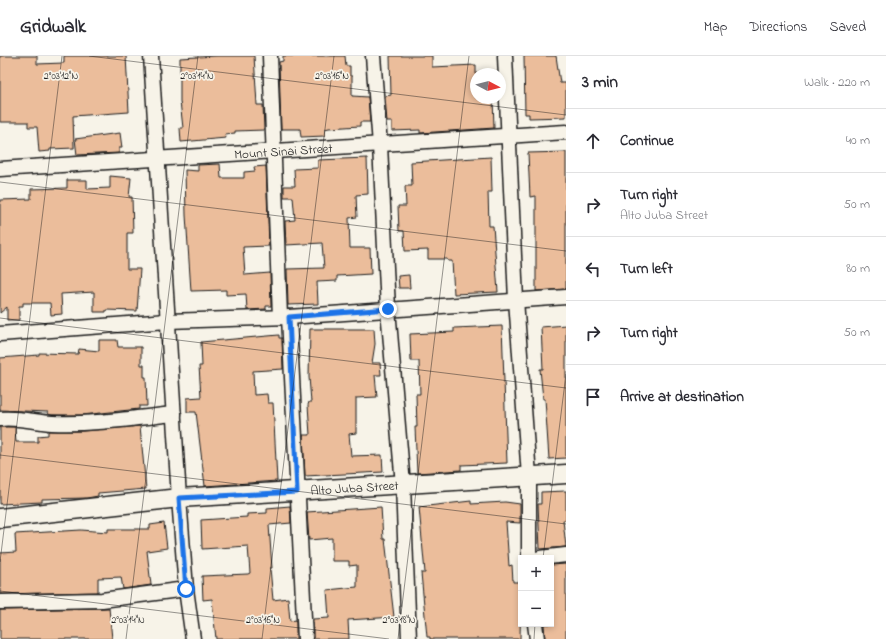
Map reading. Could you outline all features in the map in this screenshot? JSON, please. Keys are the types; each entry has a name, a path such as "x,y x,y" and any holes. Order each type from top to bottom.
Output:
{"street":[{"path":"151,56 159,160 167,321 179,498 186,589 192,639"},
{"path":"270,56 274,150 297,492 305,639"},
{"path":"373,56 380,145 388,309 402,485 409,639"},
{"path":"505,56 516,300 529,476 530,555"},
{"name":"Mount Sinai Street","path":"0,169 159,160 274,150 380,145 566,132"},
{"path":"0,334 167,321 285,317 566,297"},
{"path":"0,419 31,420 51,423 93,422 174,414"},
{"name":"Alto Juba Street","path":"0,518 179,498 297,492 566,474"},
{"path":"554,556 566,555"},
{"path":"0,602 102,600 186,589"},
{"path":"535,627 537,639"}],"building":[{"path":"0,56 37,56 37,64 64,63 64,56 126,56 129,112 73,116 74,148 50,149 50,151 39,152 37,127 28,127 28,122 0,122"},
{"path":"254,56 257,105 263,105 264,130 235,131 235,133 225,134 226,138 181,142 180,128 183,128 180,101 180,58"},
{"path":"283,56 345,56 346,66 350,66 350,76 352,76 352,96 368,97 370,122 360,122 360,126 325,129 325,136 301,137 300,129 281,129 279,62 283,61"},
{"path":"390,56 432,56 432,67 476,65 476,68 470,68 470,104 493,104 494,128 420,133 420,130 392,131 392,122 387,122 385,96 391,95"},
{"path":"524,56 556,56 560,83 566,83 566,117 529,118 529,114 525,114"},
{"path":"120,133 122,148 119,148 119,153 77,155 75,139"},
{"path":"566,152 566,289 536,291 536,196 530,197 528,153"},
{"path":"491,157 492,192 488,192 489,226 493,226 498,292 454,294 452,261 448,261 447,259 428,259 428,250 405,251 404,231 399,231 398,206 406,206 405,186 412,186 411,162"},
{"path":"367,158 368,194 356,195 357,217 349,218 350,248 370,248 371,274 337,276 337,281 317,282 318,304 288,305 287,269 324,268 322,243 286,245 285,221 295,220 293,197 284,197 284,186 295,186 294,169 318,168 318,160"},
{"path":"220,164 221,178 244,178 244,172 255,171 254,167 266,166 269,246 243,247 245,275 270,273 271,306 266,306 266,309 247,310 246,294 226,295 226,290 191,291 186,215 185,170 198,171 198,165"},
{"path":"110,176 131,178 129,197 132,197 133,233 127,233 127,269 140,269 137,311 106,310 106,312 94,312 94,292 61,294 62,314 51,315 50,303 23,303 23,306 19,306 19,320 7,320 7,307 0,313 0,200 31,199 31,189 67,188 67,180 87,180 87,189 110,188"},
{"path":"409,275 410,288 399,288 398,276"},
{"path":"566,325 566,458 549,459 545,399 543,399 540,369 543,369 541,327"},
{"path":"502,326 507,463 461,465 461,470 417,473 415,427 417,427 416,394 420,394 419,361 411,361 410,334 454,332 454,328"},
{"path":"310,329 374,329 375,344 372,363 380,363 381,375 375,375 377,397 356,398 356,433 349,434 351,456 382,455 383,472 305,476 303,435 310,435 308,405 309,402 311,402 309,377"},
{"path":"279,335 279,338 282,338 283,369 253,371 254,395 267,394 268,403 273,403 277,481 205,486 196,412 187,412 187,398 201,397 199,366 202,366 201,342"},
{"path":"99,340 117,340 118,347 141,347 141,365 144,365 144,377 146,377 147,406 139,406 139,409 82,415 52,415 48,414 48,412 0,410 0,358 39,355 39,353 78,354 79,349 99,351"},
{"path":"140,426 146,489 98,493 98,496 87,498 42,499 42,502 0,504 0,427 15,427 16,442 38,442 38,436 48,435 48,431 83,431"},
{"path":"566,491 566,520 563,520 566,547 540,549 538,504 541,504 541,492"},
{"path":"471,501 471,504 505,502 520,504 520,523 506,522 509,566 512,565 513,582 518,582 518,627 520,627 520,639 430,639 430,637 427,637 421,573 425,573 419,507"},
{"path":"290,506 291,523 269,525 272,568 270,568 273,600 288,598 290,621 296,620 296,639 216,639 212,599 203,600 202,576 250,573 248,546 202,549 201,520 247,517 247,514 267,513 267,508"},
{"path":"381,507 383,539 385,539 394,617 348,620 349,639 313,639 313,619 329,618 327,590 357,587 357,565 349,566 349,561 332,561 332,538 309,540 307,512"},
{"path":"164,523 167,548 147,551 151,585 123,589 121,577 98,578 98,592 0,594 0,553 16,552 15,534 81,530 108,532 108,529 150,529 150,525"},
{"path":"566,564 566,639 545,639 544,627 554,627 554,565"},
{"path":"109,608 112,639 0,639 0,610"}],"route":[{"path":"186,589 179,498 297,492 292,337 289,317 388,309"}]}
